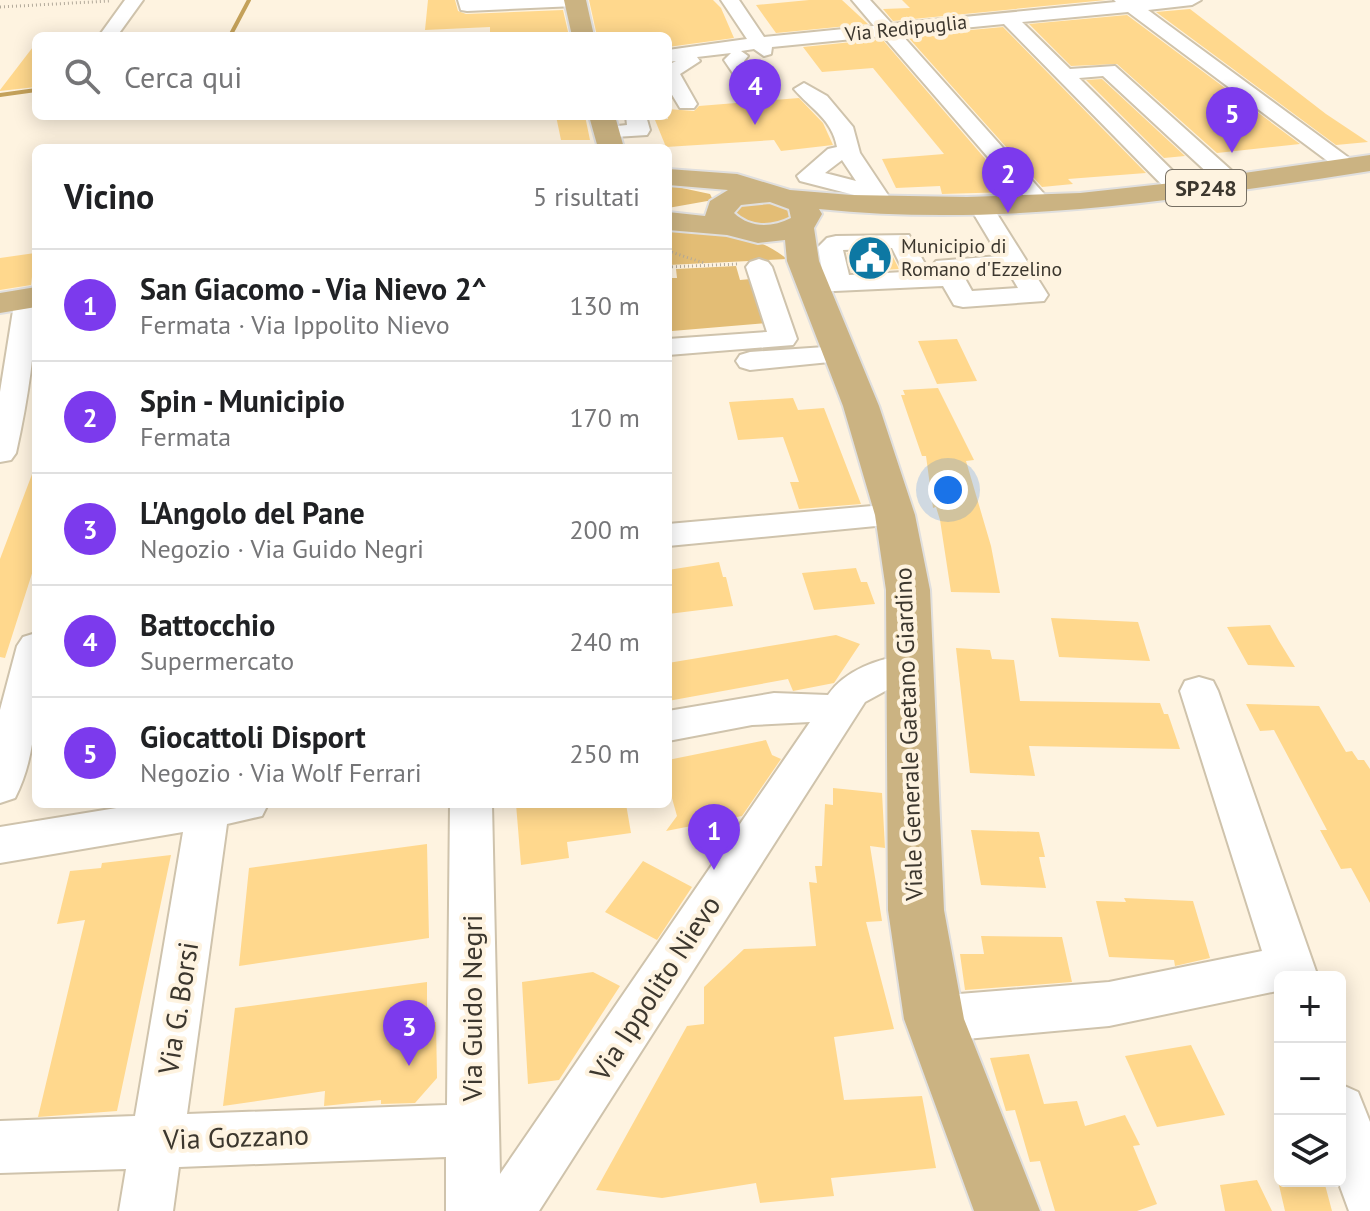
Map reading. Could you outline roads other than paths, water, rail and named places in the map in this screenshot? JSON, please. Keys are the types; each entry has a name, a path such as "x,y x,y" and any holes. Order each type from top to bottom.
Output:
{"main road":[{"path":"575,1 582,32"},
{"name":"SP248","path":"733,217 745,194 792,209 840,212 1041,204 1181,191 1359,165"},
{"path":"672,178 737,182 792,209"},
{"path":"672,179 722,194 733,217 818,275"},
{"name":"SP248","path":"792,209 879,198 974,206"},
{"name":"SP248","path":"672,213 733,217 779,232 792,209"},
{"name":"Viale Generale Gaetano Giardino","path":"792,209 818,275 840,354 876,448 895,515 908,590 878,691 934,1019 1007,1211"},
{"name":"SP248","path":"672,221 733,217"}],"street":[{"path":"115,1 127,0"},
{"path":"111,32 134,0"},
{"path":"467,0 467,6 575,1"},
{"path":"730,0 761,46"},
{"path":"861,0 1041,204"},
{"name":"Via Redipuglia","path":"676,63 761,46 889,29 1192,0"},
{"path":"1127,4 1359,165"},
{"path":"1008,18 1071,73 1181,191"},
{"path":"738,56 734,60 756,93"},
{"path":"1035,75 1108,70 1233,184"},
{"path":"672,85 677,106 710,101"},
{"path":"804,89 820,100 845,132 849,153 879,198"},
{"path":"606,132 639,130 637,120"},
{"path":"849,153 836,154 808,176 879,198"},
{"path":"948,272 963,299 1035,295 1016,263 974,206"},
{"path":"917,273 900,240 836,243 830,247 818,275 917,273 948,272 1016,263"},
{"path":"672,347 783,339 750,265"},
{"path":"0,453 16,387 21,299"},
{"path":"672,368 840,354"},
{"path":"672,535 895,515"},
{"path":"0,786 32,662"},
{"path":"672,725 784,705 812,705 878,691"},
{"name":"Via Ippolito Nievo","path":"507,1211 878,691"},
{"path":"1199,691 1293,971"},
{"path":"0,845 210,808"},
{"name":"Via G. Borsi","path":"146,1211 221,808"},
{"name":"Via Guido Negri","path":"471,808 473,1211"},
{"path":"934,1019 1109,1004 1274,975"},
{"path":"1342,1115 1370,1197"},
{"name":"Via Gozzano","path":"0,1147 473,1130"}],"waterway":[{"path":"232,32 249,0"},
{"path":"0,95 32,91"}],"place":[{"name":"Battocchio","path":"755,125"},
{"name":"Giocattoli Disport","path":"1232,153"},
{"name":"Spin - Municipio","path":"1008,213"},
{"name":"Municipio di Romano d'Ezzelino","path":"870,258"},
{"name":"San Giacomo - Via Nievo 2^","path":"714,870"},
{"name":"L'Angolo del Pane","path":"409,1066"}]}
